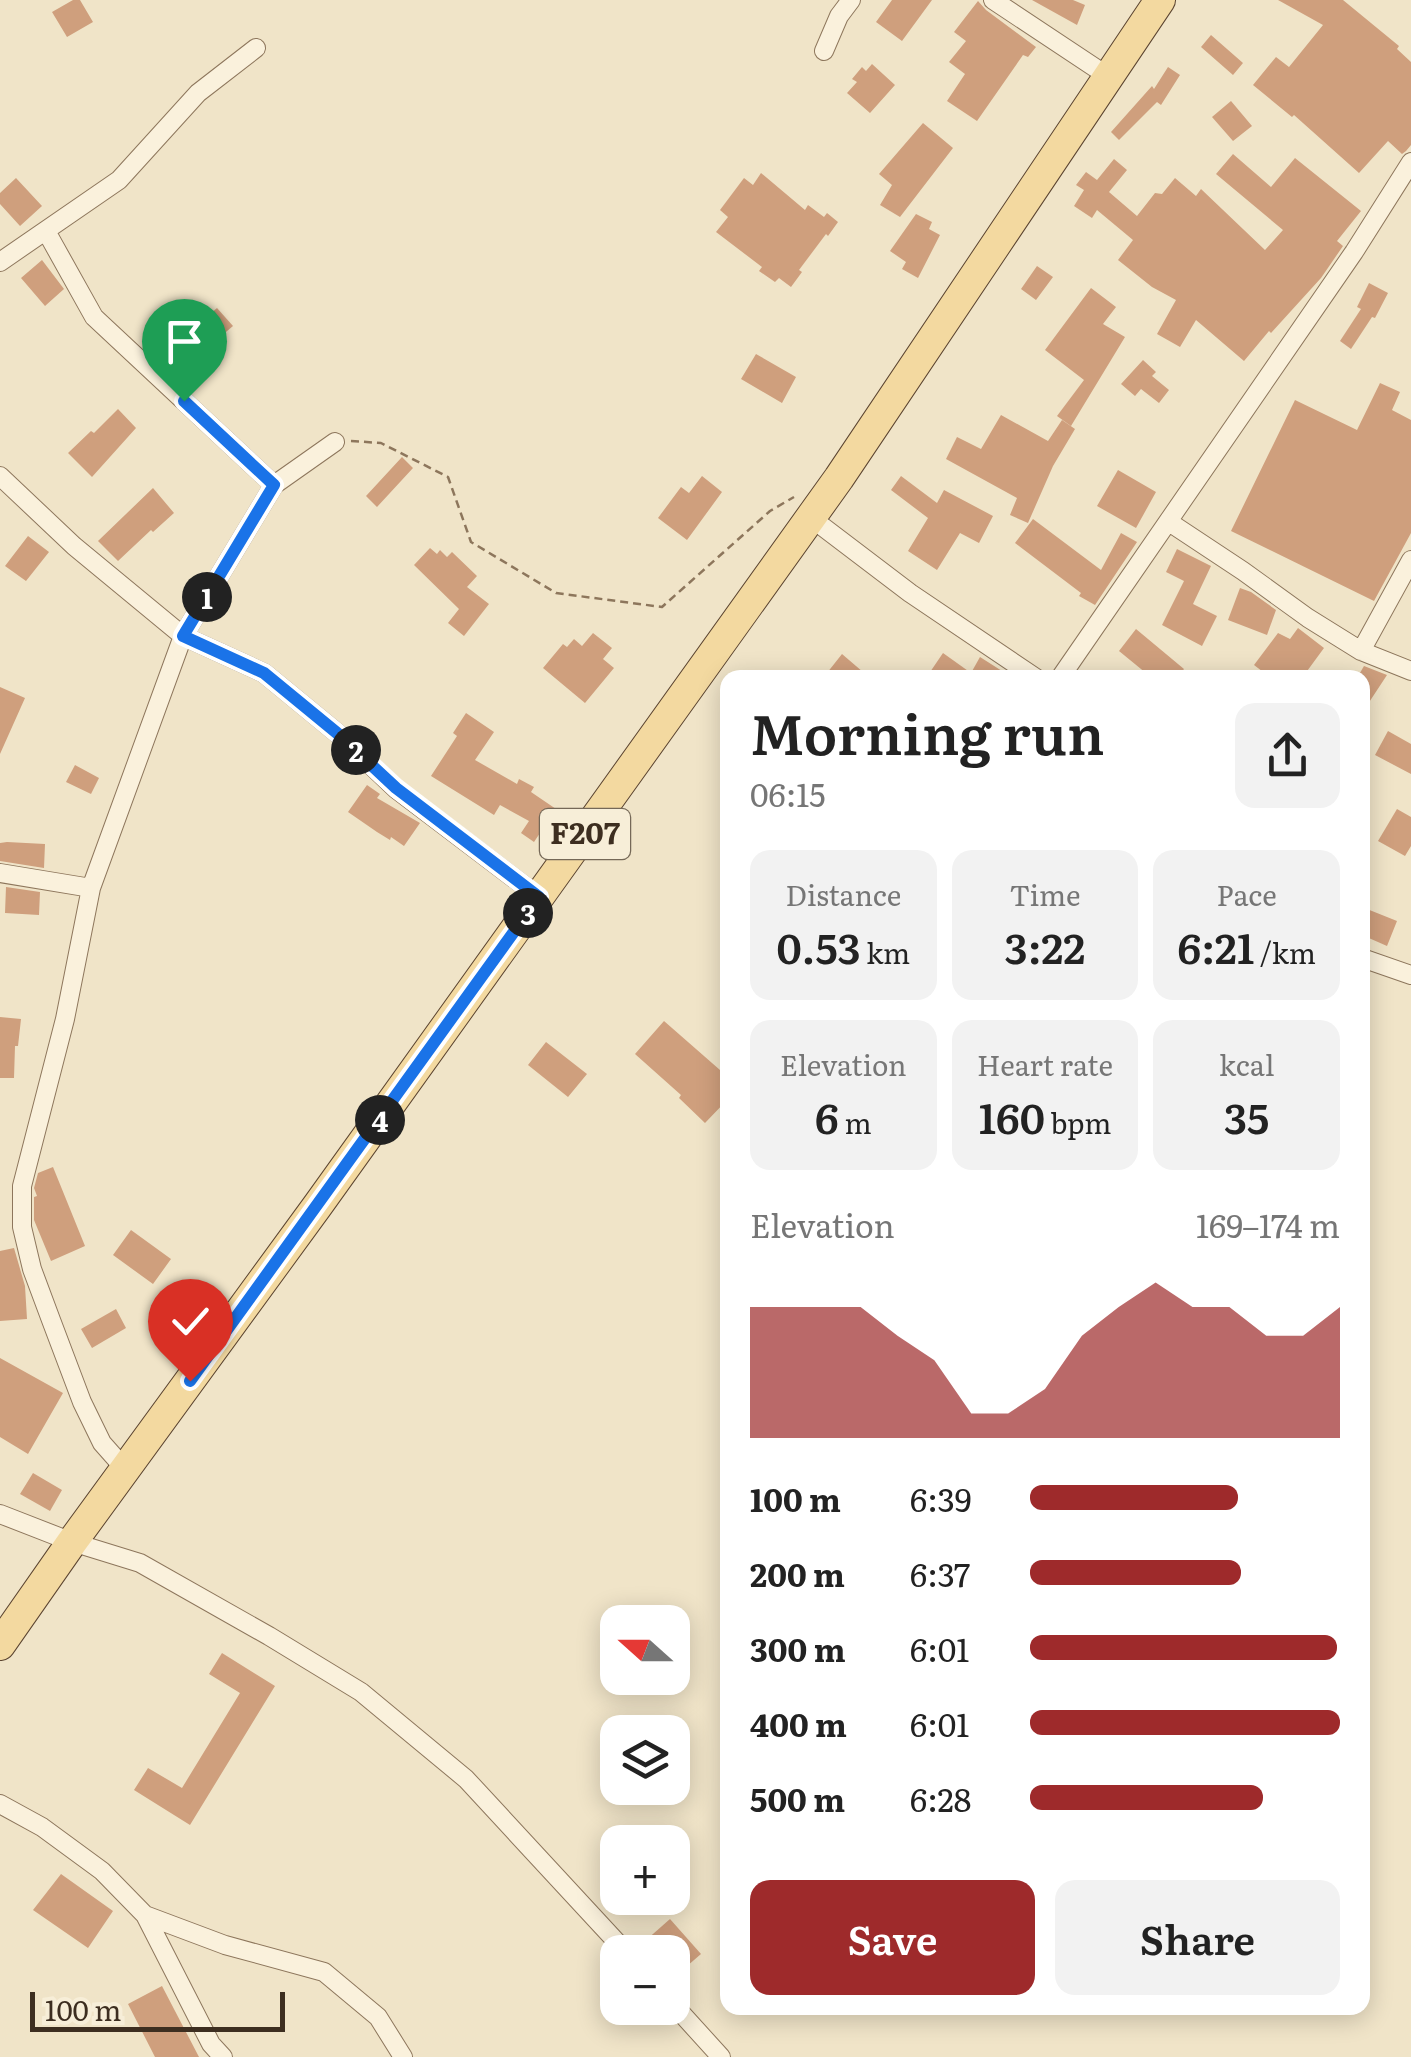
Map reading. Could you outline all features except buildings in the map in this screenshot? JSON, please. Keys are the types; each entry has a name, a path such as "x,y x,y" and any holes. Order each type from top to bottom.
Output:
{"main road":[{"name":"F207","path":"0,1645 539,897 803,507 1160,4"}],"street":[{"path":"824,51 839,16 851,0"},
{"path":"993,0 1109,77"},
{"path":"0,262 120,180 198,93 256,48"},
{"path":"1066,670 1354,252 1411,162"},
{"path":"46,230 94,317 274,485"},
{"path":"125,1469 102,1442 82,1402 32,1269 22,1227 22,1186 65,1020 91,888 183,636 274,485 335,442"},
{"path":"0,476 74,546 183,636 264,673 396,788 539,897"},
{"path":"803,507 910,593 1024,670"},
{"path":"1169,522 1361,651 1411,672"},
{"path":"1361,651 1411,560"},
{"path":"0,873 91,888"},
{"path":"1370,961 1411,975"},
{"path":"0,1514 140,1563 361,1692 466,1779 610,1935"},
{"path":"0,1804 42,1827 102,1872 145,1915 211,2044 222,2057"},
{"path":"145,1915 225,1945 324,1972 378,2017 403,2057"},
{"path":"690,2022 722,2057"}],"path":[{"path":"335,442 382,444 448,477 471,542 556,593 662,607 770,511 803,507"}],"route":[{"path":"184,401 274,485 183,636 264,673 396,788 539,897 190,1381"}]}
